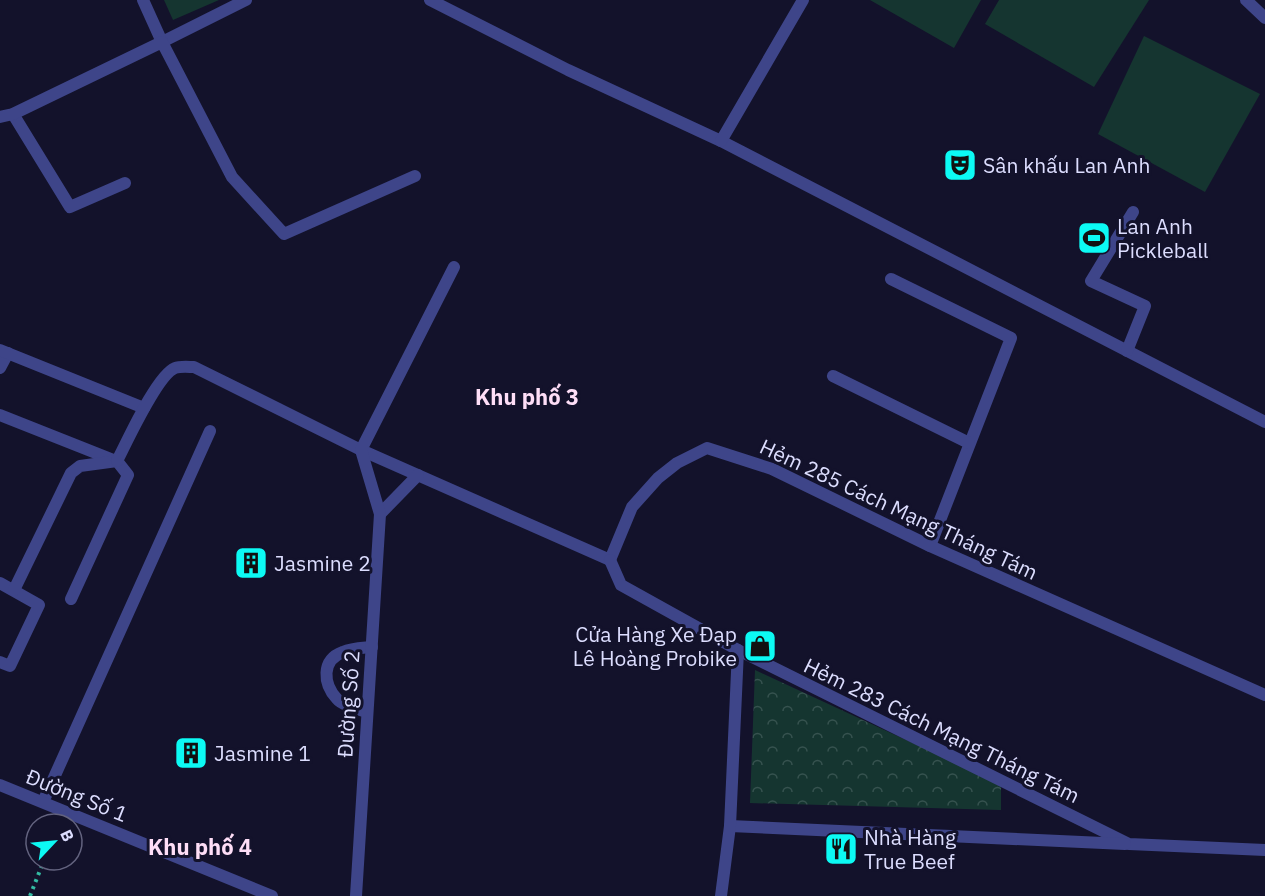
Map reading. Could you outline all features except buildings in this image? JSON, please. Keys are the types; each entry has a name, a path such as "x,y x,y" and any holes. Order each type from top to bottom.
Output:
{"street":[{"path":"143,0 162,42 232,177 284,234 415,176"},
{"path":"125,183 70,207 6,116 246,0"},
{"path":"430,0 448,4 568,70 721,141 1265,423"},
{"path":"721,141 803,0"},
{"path":"1246,0 1265,18"},
{"path":"1127,351 1145,306 1091,281 1133,212"},
{"path":"361,450 454,267"},
{"path":"891,279 1011,338 930,546"},
{"path":"0,368 4,351 144,408"},
{"path":"117,461 161,380 175,368 194,367 361,450 609,560"},
{"path":"834,376 969,443"},
{"path":"0,415 117,461 128,475 71,599"},
{"path":"43,802 210,431"},
{"name":"Hẻm 285 Cách Mạng Tháng Tám","path":"609,560 632,507 658,478 677,463 707,448 772,469 930,546 1265,695"},
{"name":"Đường Số 2","path":"356,896 380,514 361,450"},
{"path":"14,590 71,472 80,466 117,461"},
{"path":"380,514 418,476"},
{"name":"Hẻm 283 Cách Mạng Tháng Tám","path":"609,560 621,585 738,650 1129,844"},
{"path":"0,583 39,604 10,666 0,662"},
{"path":"367,712 338,701 328,685 326,672 332,660 342,652 372,647"},
{"path":"721,896 730,826 738,650"},
{"name":"Đường Số 1","path":"0,785 272,896"},
{"name":"Hẻm 283 Cách Mạng Tháng Tám","path":"730,826 1265,850"}],"path":[{"path":"30,896 39,872"}],"green space":[{"path":"164,0 219,0 173,20"},
{"path":"870,0 981,0 954,48"},
{"path":"999,0 1149,0 1094,87 985,24"},
{"path":"1144,36 1260,94 1205,192 1098,134"},
{"path":"755,670 1001,784 1001,810 750,803"}],"place":[{"name":"Sân khấu Lan Anh","path":"960,165"},
{"name":"Lan Anh Pickleball","path":"1094,238"},
{"name":"Jasmine 2","path":"251,563"},
{"name":"Cửa Hàng Xe Đạp Lê Hoàng Probike","path":"760,646"},
{"name":"Jasmine 1","path":"191,753"},
{"name":"Nhà Hàng True Beef","path":"841,849"}],"district":[{"name":"Khu phố 3","path":"527,396"},
{"name":"Khu phố 4","path":"200,846"}]}
